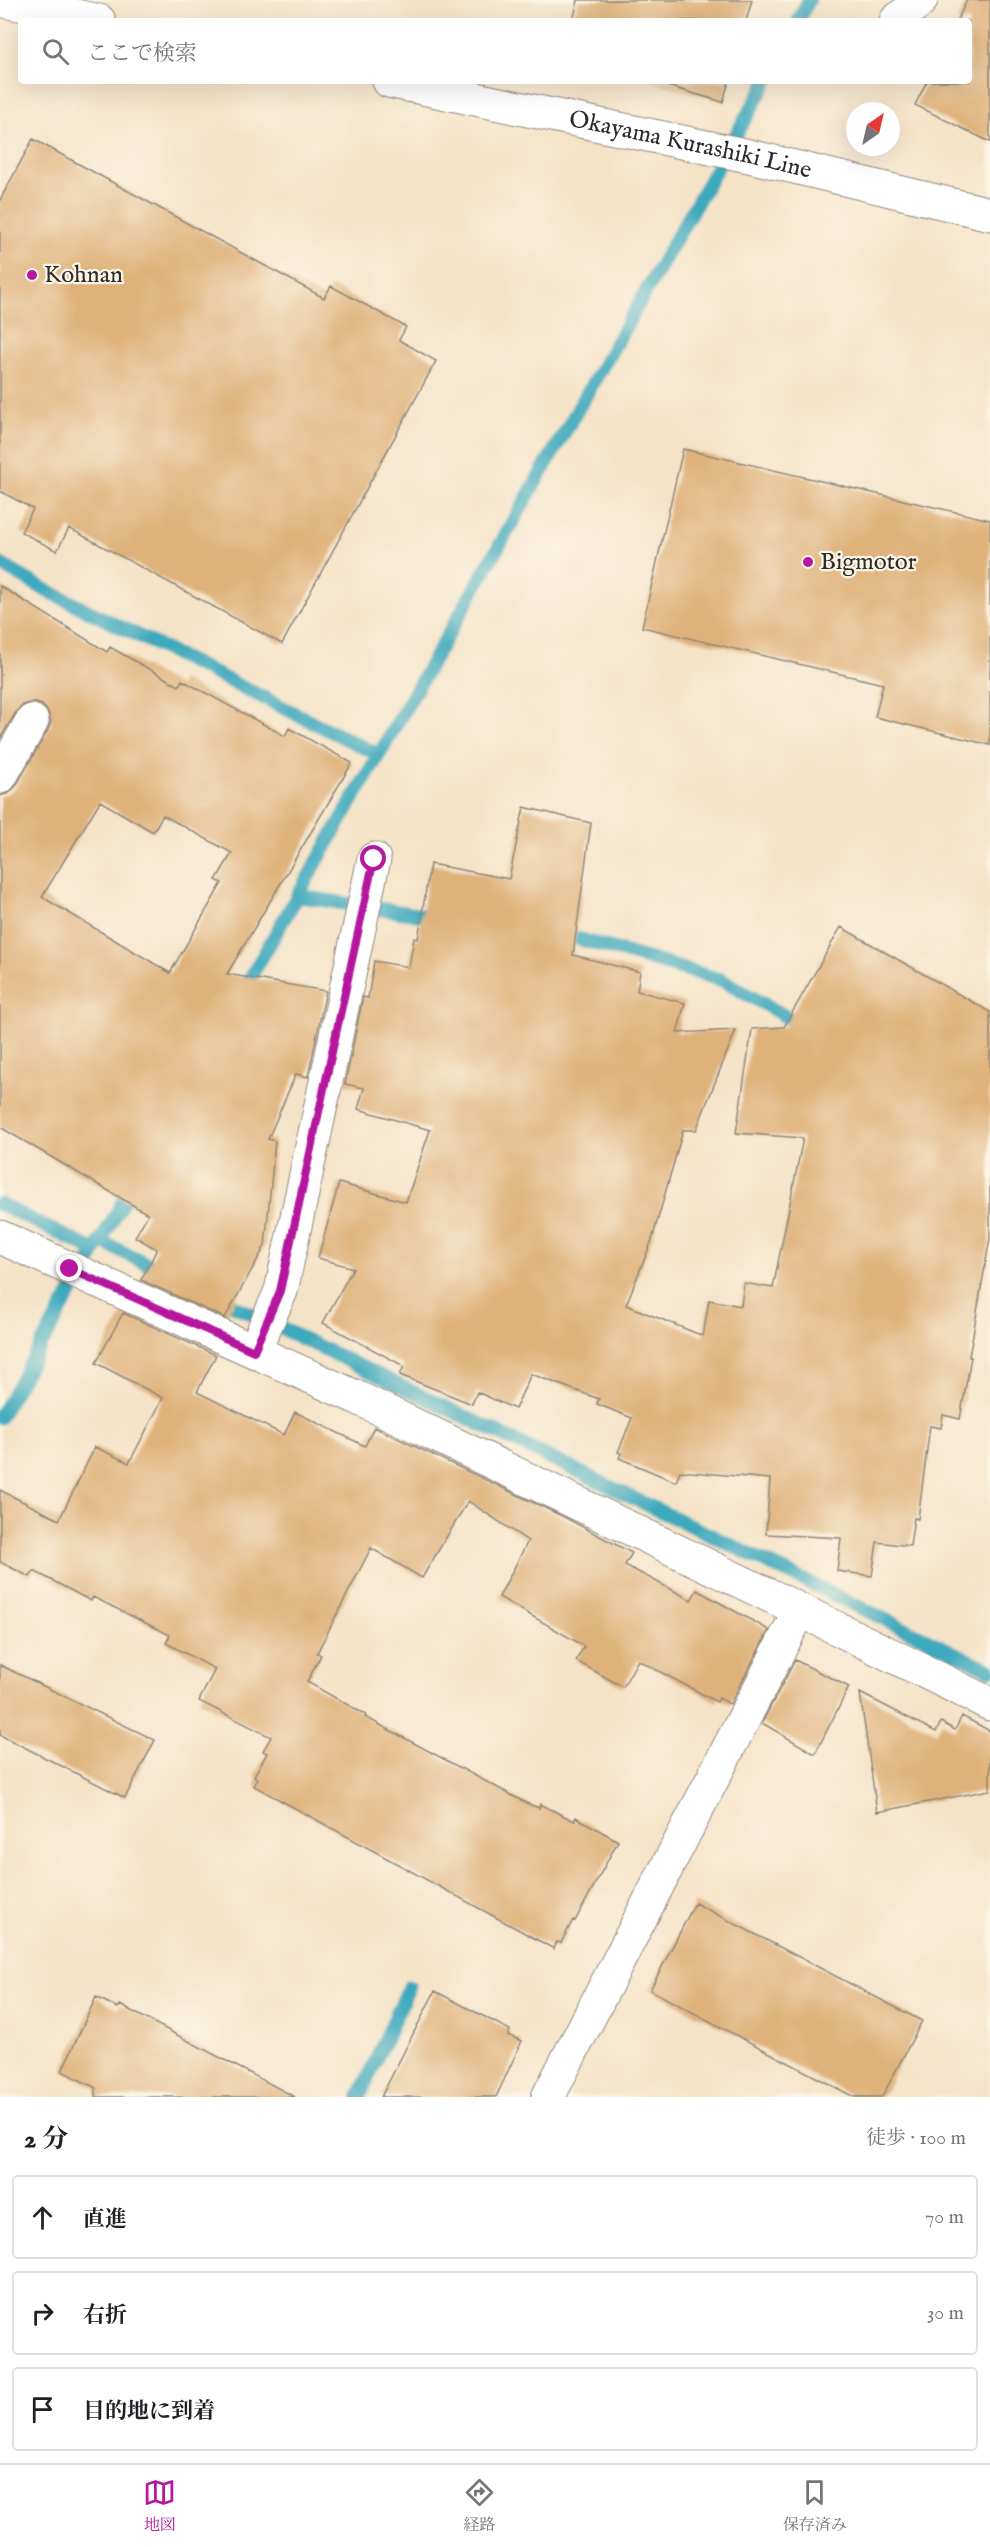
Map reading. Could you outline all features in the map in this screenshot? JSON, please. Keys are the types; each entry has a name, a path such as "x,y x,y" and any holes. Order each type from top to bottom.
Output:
{"street":[{"path":"0,0 85,18"},
{"path":"85,0 106,18"},
{"path":"900,18 921,0"},
{"name":"Okayama Kurashiki Line","path":"403,84 750,156 990,214"},
{"path":"0,777 32,721"},
{"path":"262,1333 280,1291 374,859"},
{"path":"0,1237 85,1275 262,1333 368,1403 800,1610 990,1704"},
{"path":"548,2097 800,1610"}],"building":[{"path":"578,0 752,0 747,18 574,18"},
{"path":"967,0 990,0 990,142 915,105 926,84 972,84 972,18 958,18"},
{"path":"660,84 728,84 723,102"},
{"path":"33,139 324,298 331,286 406,327 399,340 436,361 282,644 69,528 57,551 21,532 33,509 0,491 0,200"},
{"path":"683,449 990,520 990,745 875,717 883,684 642,627"},
{"path":"0,586 107,652 110,647 179,686 182,680 285,736 289,728 352,763 227,974 326,991 308,1077 296,1074 268,1139 275,1141 265,1246 225,1318 141,1280 157,1249 135,1237 148,1214 0,1127 0,796 9,793 16,786 48,730 51,722 48,712 42,705 33,702 23,705 16,712 0,739","holes":["100,801 153,832 163,815 232,853 216,880 222,883 170,973 42,897"]},
{"path":"524,807 591,823 573,955 640,972 637,991 685,1003 677,1033 736,1030 696,1130 683,1130 652,1240 626,1305 703,1336 709,1300 741,1306 744,1283 773,1288 803,1138 736,1133 752,1029 784,1027 841,927 990,1012 990,1238 960,1419 943,1415 941,1428 930,1426 918,1519 914,1518 910,1546 877,1542 872,1576 837,1571 841,1538 766,1534 770,1479 680,1471 676,1482 619,1458 621,1453 618,1452 632,1418 597,1404 599,1399 531,1374 515,1409 477,1392 472,1404 400,1375 404,1366 323,1323 353,1268 318,1258 339,1183 406,1202 430,1130 358,1109 364,1088 345,1084 363,997 368,998 374,961 409,967 414,938 418,939 430,864 509,879"},
{"path":"123,1313 216,1355 197,1392 284,1435 295,1412 365,1446 374,1427 564,1517 632,1553 625,1565 691,1600 697,1590 769,1630 730,1704 719,1698 717,1702 638,1660 623,1687 576,1661 584,1646 499,1597 528,1541 468,1501 422,1578 371,1548 317,1653 321,1655 307,1682 366,1715 365,1717 526,1803 539,1808 540,1804 574,1821 576,1817 618,1841 575,1921 573,1920 561,1943 557,1942 554,1949 254,1786 258,1778 254,1776 267,1753 263,1751 271,1737 199,1701 215,1669 166,1643 170,1635 93,1597 91,1601 34,1571 30,1577 0,1562 0,1490 59,1520 95,1447 129,1463 163,1398 96,1363"},
{"path":"795,1660 849,1687 815,1754 762,1723"},
{"path":"0,1665 155,1740 125,1798 0,1735"},
{"path":"860,1693 936,1732 941,1722 955,1730 962,1716 990,1731 990,1790 877,1812"},
{"path":"695,1903 922,2021 882,2097 854,2097 650,1990"},
{"path":"435,1991 510,2030 508,2035 522,2041 496,2097 381,2097"},
{"path":"96,1997 118,2008 120,2005 295,2097 96,2097 96,2088 62,2071"}],"waterway":[{"path":"800,18 809,0"},
{"path":"242,992 765,84"},
{"path":"0,564 42,588 379,755"},
{"path":"297,896 440,918"},
{"path":"557,935 579,939 722,980 804,1027"},
{"path":"0,1417 132,1186"},
{"path":"0,1204 95,1251"},
{"path":"100,1241 164,1272"},
{"path":"216,1297 990,1670"},
{"path":"359,2097 409,1987"}],"place":[{"name":"Kohnan","path":"32,275"},
{"name":"Bigmotor","path":"808,562"}],"route":[{"path":"70,1269 254,1351 280,1291 374,859"}]}
